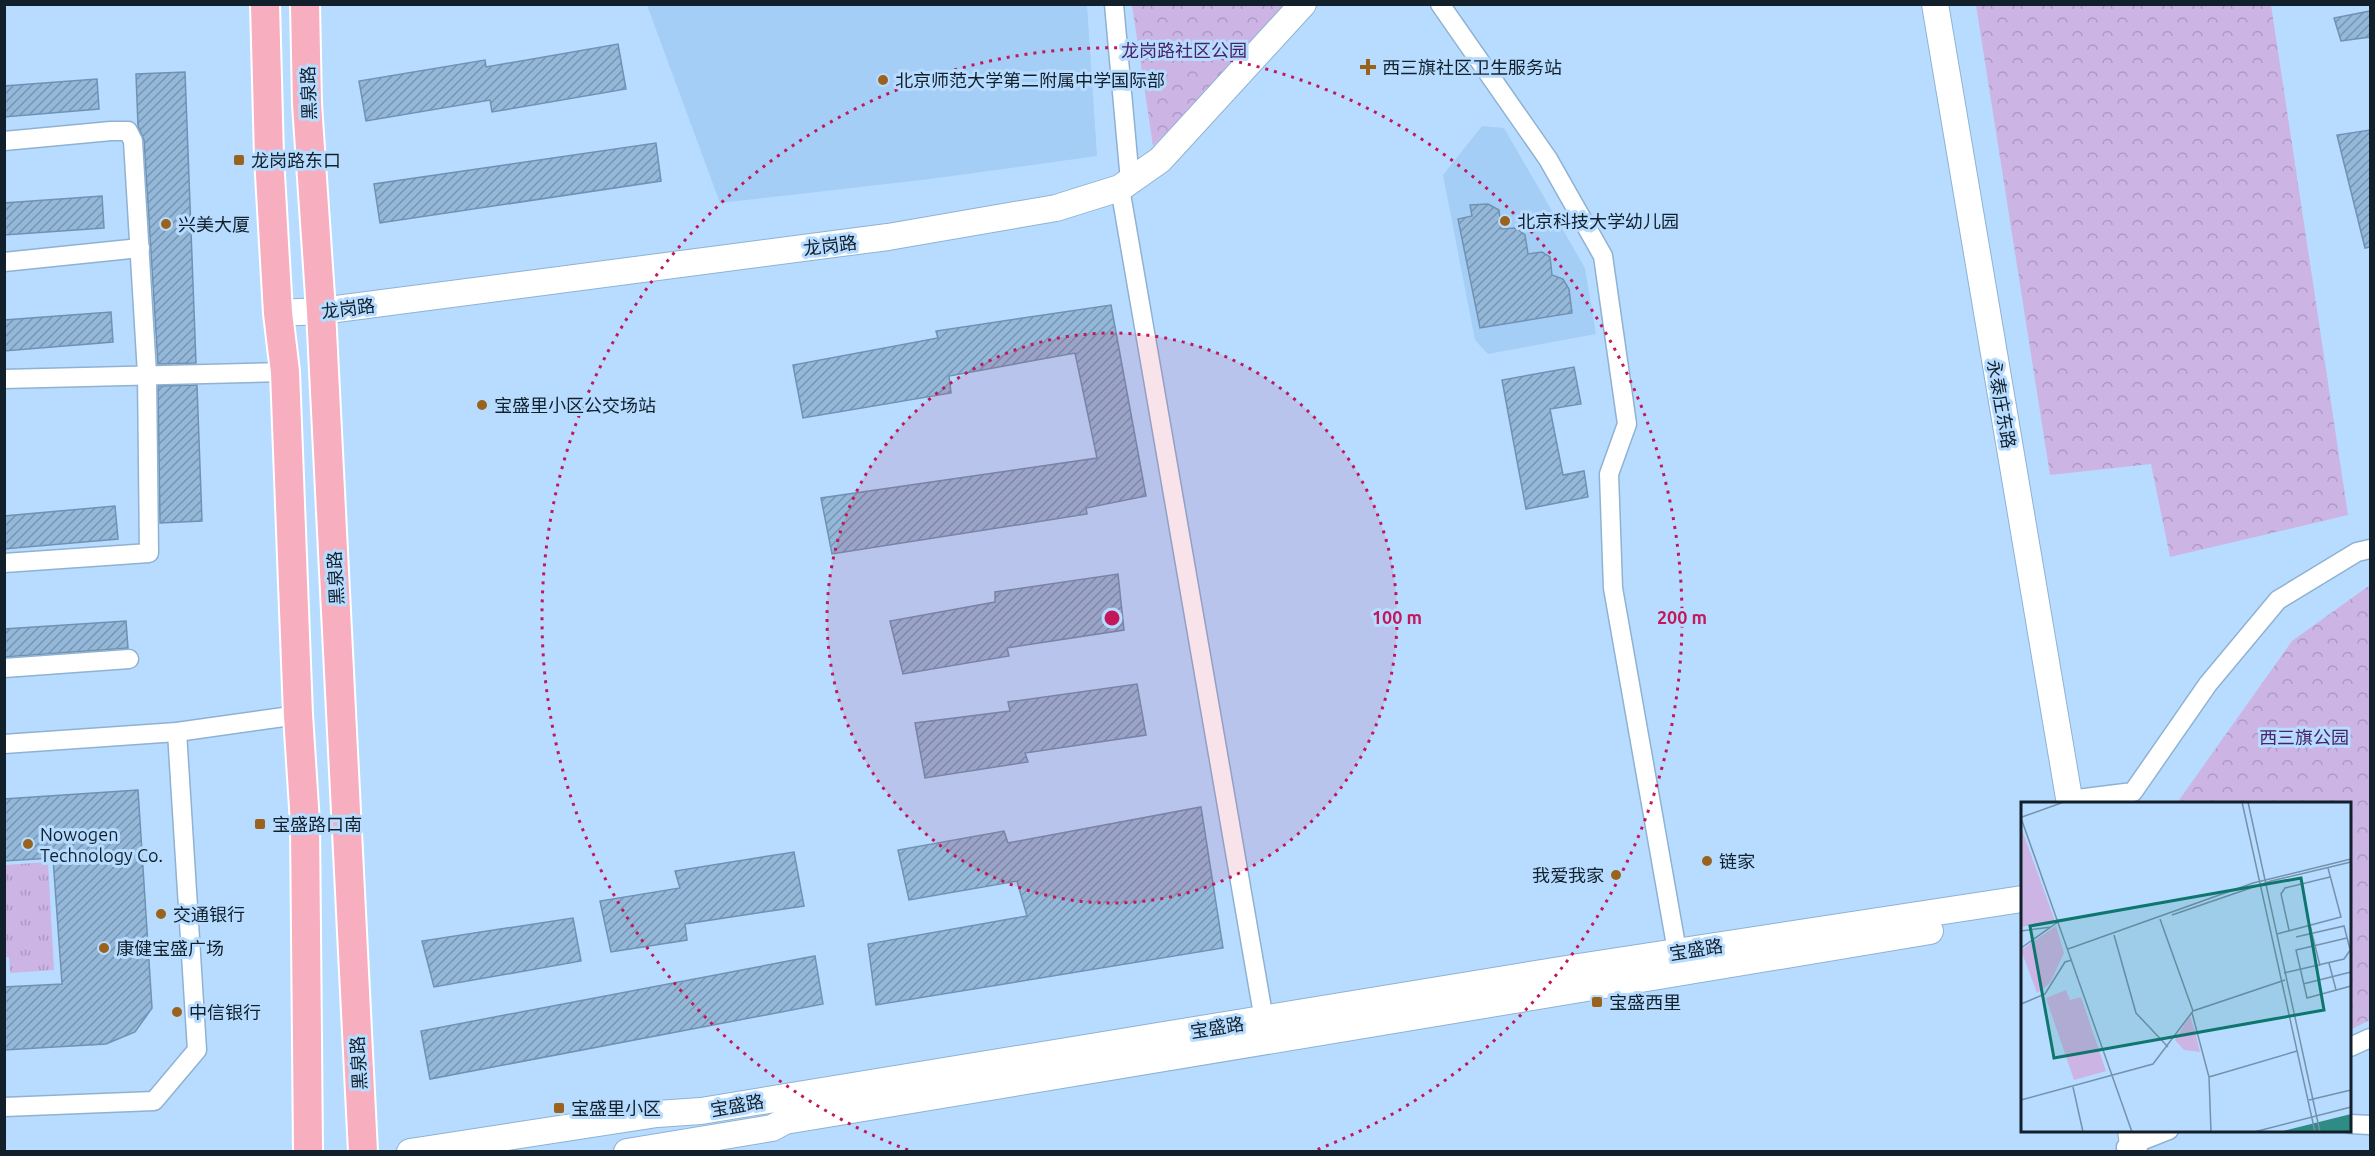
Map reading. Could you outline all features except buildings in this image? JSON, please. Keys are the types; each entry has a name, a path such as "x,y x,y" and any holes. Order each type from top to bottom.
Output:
{"main road":[{"path":"264,4 278,313 285,372 304,823 308,1152"},
{"name":"黑泉路","path":"305,4 308,104 321,312 363,1152"}],"street":[{"path":"1114,4 1125,184 1264,1020"},
{"name":"龙岗路","path":"278,313 321,312 888,237 1056,208 1125,184 1160,160 1303,4"},
{"path":"1440,4 1548,159 1603,256 1627,424 1609,474 1613,588 1677,951"},
{"name":"永泰庄东路","path":"1935,4 2070,802"},
{"path":"4,141 128,131 133,141 147,374 149,553 4,563"},
{"path":"4,262 140,248"},
{"path":"4,379 285,372"},
{"path":"2070,802 2133,792 2208,684 2278,600 2357,552 2370,549"},
{"path":"4,668 129,659"},
{"path":"4,744 177,732 298,715"},
{"path":"4,1107 154,1101 196,1050 177,732"},
{"name":"宝盛路","path":"410,1152 657,1114 701,1111 1677,951 2021,899"},
{"name":"宝盛路","path":"627,1152 772,1128 785,1121 2021,915"},
{"path":"2351,1046 2370,1038"},
{"path":"2351,1124 2370,1125"},
{"path":"2114,1132 2118,1152"},
{"path":"2131,1132 2134,1152"},
{"path":"2161,1132 2126,1147 2166,1132"}],"shaded area":[{"name":"北京师范大学第二附属中学国际部","path":"647,5 1087,5 1097,156 930,179 720,203"},
{"name":"北京科技大学幼儿园","path":"1482,126 1504,128 1585,268 1596,334 1488,354 1475,340 1443,175"}],"green space":[{"name":"龙岗路社区公园","path":"1132,5 1286,5 1239,59 1153,146"},
{"path":"1976,5 2271,5 2348,515 2170,557 2151,464 2050,475"},
{"name":"西三旗公园","path":"2370,585 2370,1020 2351,1030 2351,802 2178,802 2292,641"},
{"path":"48,862 54,970 10,973 9,957 4,957 5,865"}],"place":[{"name":"西三旗社区卫生服务站","path":"1368,67"},
{"name":"北京师范大学第二附属中学国际部","path":"883,80"},
{"name":"龙岗路东口","path":"239,160"},
{"name":"北京科技大学幼儿园","path":"1505,221"},
{"name":"兴美大厦","path":"166,224"},
{"name":"宝盛里小区公交场站","path":"482,405"},
{"name":"宝盛路口南","path":"260,824"},
{"name":"Nowogen Technology Co.","path":"28,844"},
{"name":"链家","path":"1707,861"},
{"name":"我爱我家","path":"1616,875"},
{"name":"交通银行","path":"161,914"},
{"name":"康健宝盛广场","path":"104,948"},
{"name":"宝盛西里","path":"1597,1002"},
{"name":"中信银行","path":"177,1012"},
{"name":"宝盛里小区","path":"559,1108"}]}
